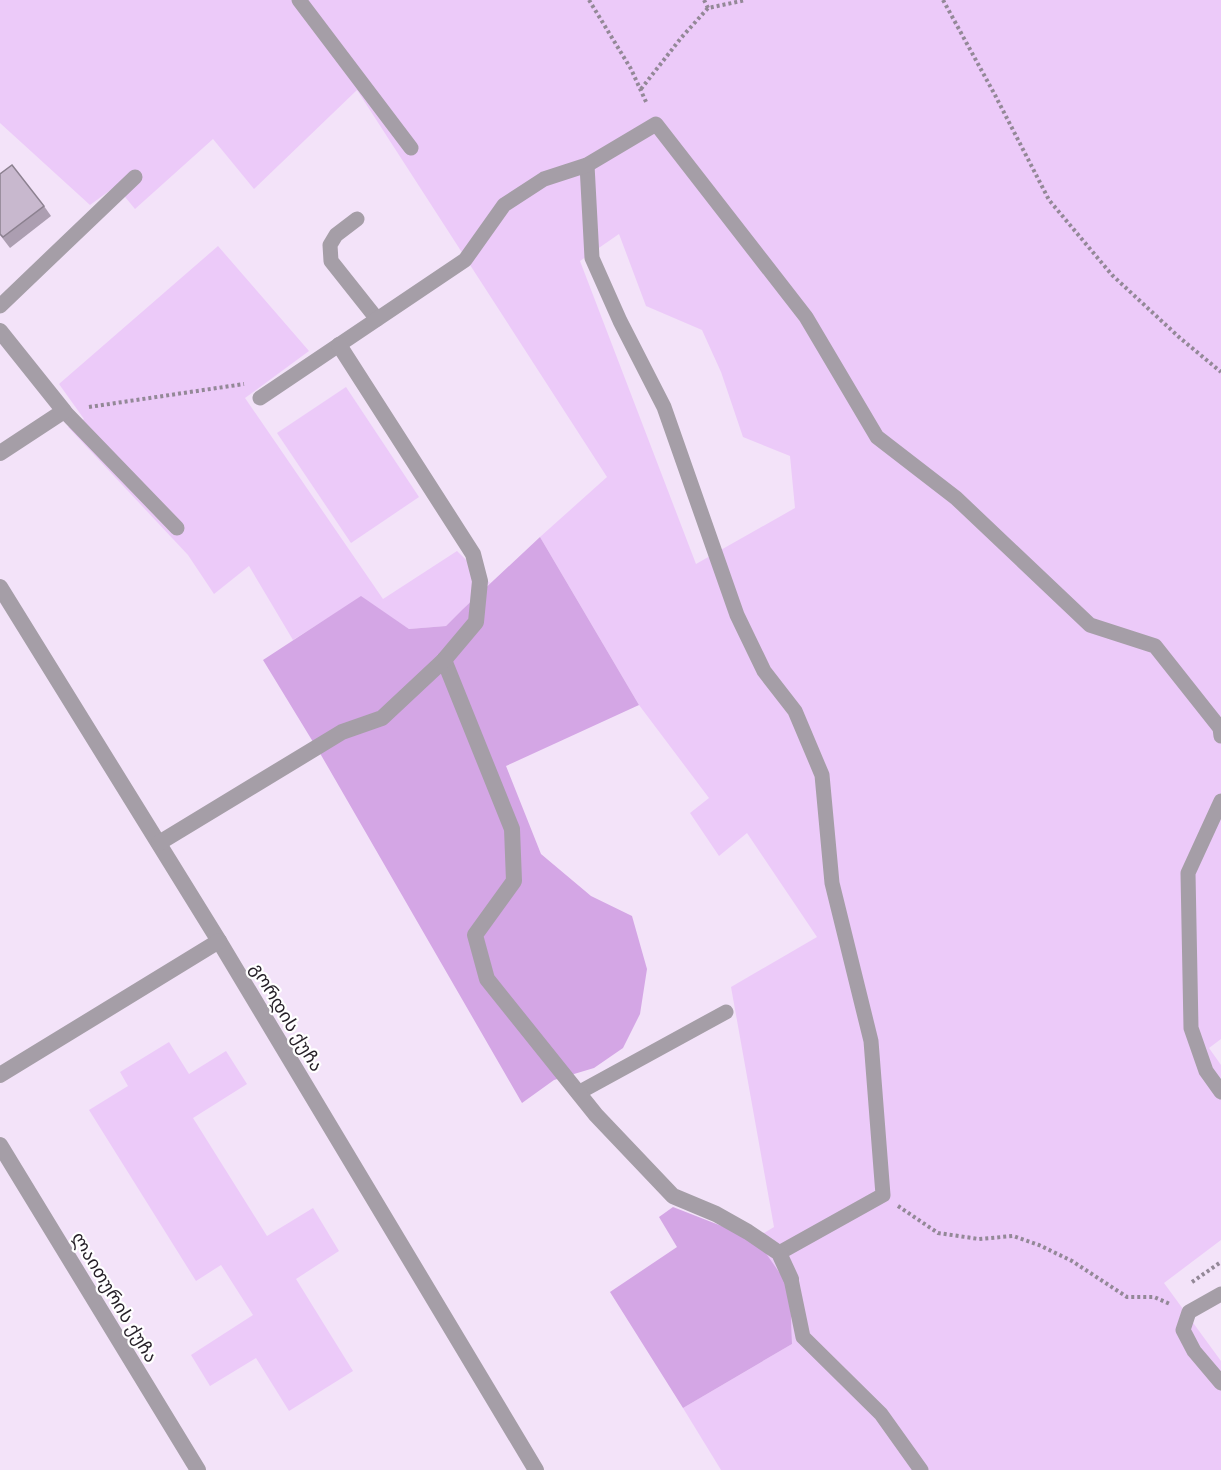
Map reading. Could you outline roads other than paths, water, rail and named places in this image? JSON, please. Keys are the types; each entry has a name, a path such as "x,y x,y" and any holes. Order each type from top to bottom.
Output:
{"street":[{"path":"0,332 64,411 0,453"},
{"path":"159,843 342,732 382,718 444,660 476,622 480,581 473,554 339,345"},
{"name":"გორდის ქუჩა","path":"0,587 219,941 536,1470"},
{"path":"444,660 512,829 514,881 475,935 487,979 596,1115 673,1196 724,1218 779,1253 791,1279"},
{"path":"0,1076 219,941"},
{"name":"ლაითურის ქუჩა","path":"0,1145 198,1470"}],"lane":[{"path":"299,0 411,148"},
{"path":"260,398 465,260 504,205 544,179 587,165 656,124 806,317 877,437 956,498 1090,625 1155,646 1220,728 1221,736"},
{"path":"587,165 592,258 620,321 664,407 737,615 764,670 795,711 822,776 832,883 871,1041 883,1195 779,1253"},
{"path":"0,306 135,177"},
{"path":"357,219 336,235 330,246 331,261 377,319"},
{"path":"64,411 177,528"},
{"path":"1221,801 1188,873 1191,1028 1206,1071 1221,1092"},
{"path":"578,1093 726,1012"},
{"path":"791,1279 803,1337 881,1414 921,1470"},
{"path":"1221,1294 1188,1312 1183,1330 1194,1351 1221,1383"}]}
